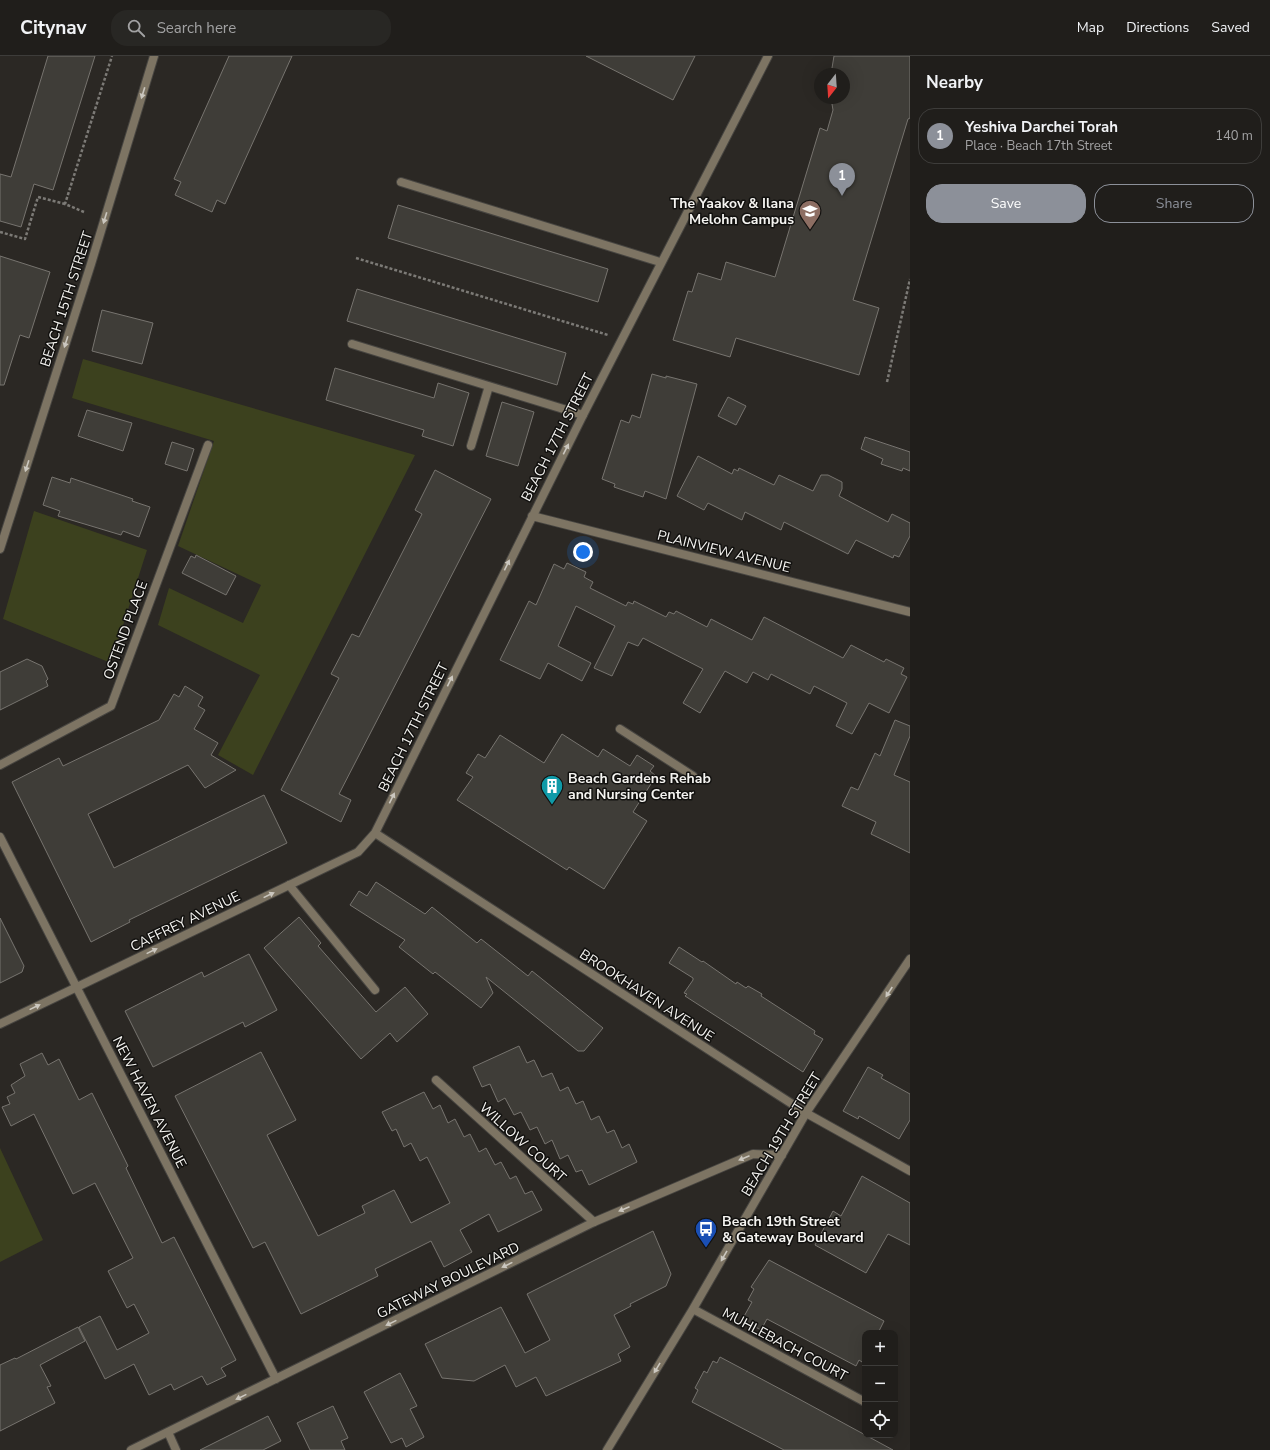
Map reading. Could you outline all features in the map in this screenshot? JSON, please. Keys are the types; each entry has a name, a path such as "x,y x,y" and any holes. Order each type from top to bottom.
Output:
{"street":[{"name":"BEACH 15TH STREET","path":"0,549 91,264 154,56"},
{"name":"BEACH 17TH STREET","path":"375,833 621,339 768,56"},
{"path":"401,182 660,262"},
{"path":"352,344 583,415"},
{"path":"471,446 489,386"},
{"name":"OSTEND PLACE","path":"0,765 111,706 208,445"},
{"name":"PLAINVIEW AVENUE","path":"532,516 910,612"},
{"path":"620,729 693,776"},
{"name":"CAFFREY AVENUE","path":"0,1024 358,852 375,833"},
{"name":"BROOKHAVEN AVENUE","path":"375,833 806,1113 910,1171"},
{"name":"NEW HAVEN AVENUE","path":"0,837 276,1380"},
{"path":"289,885 376,990"},
{"name":"BEACH 19TH STREET","path":"607,1450 693,1309 806,1113 910,959"},
{"name":"WILLOW COURT","path":"436,1080 594,1222"},
{"name":"GATEWAY BOULEVARD","path":"131,1450 276,1380 594,1222 753,1154 782,1155"},
{"name":"MUHLEBACH COURT","path":"693,1309 862,1400"},
{"path":"168,1432 176,1450"}],"path":[{"path":"65,204 112,56"},
{"path":"0,232 25,239 38,197 65,204 84,212"},
{"path":"356,258 621,339"},
{"path":"887,382 910,279"}],"green space":[{"path":"83,359 415,455 253,775 218,755 260,675 158,625 169,588 243,623 261,585 178,546 214,441 72,398"},
{"path":"34,511 147,550 111,663 3,619"},
{"path":"0,1148 43,1240 0,1262"}],"building":[{"path":"48,56 95,56 53,190 34,184 21,227 0,221 0,174 11,177"},
{"path":"229,56 292,56 225,204 217,200 212,212 175,195 181,182 174,179"},
{"path":"586,56 695,56 673,100"},
{"path":"834,56 910,56 910,118 908,119 853,300 879,308 859,375 736,338 730,357 673,340 688,291 692,292 698,273 721,280 726,262 775,277 820,128 827,131 833,110 832,104 850,104 850,68 832,68"},
{"path":"398,205 608,269 598,302 388,238"},
{"path":"0,256 50,272 29,338 20,335 4,385 0,385"},
{"path":"357,289 566,353 557,385 347,321"},
{"path":"102,310 153,323 142,364 92,351"},
{"path":"335,368 434,398 438,383 469,393 453,446 422,436 424,430 326,400"},
{"path":"652,374 697,384 666,499 645,491 643,497 614,487 615,484 602,479 621,420 629,423 632,415 640,418"},
{"path":"728,397 746,406 736,425 718,416"},
{"path":"502,402 534,412 518,466 486,456"},
{"path":"87,410 132,423 123,451 78,436"},
{"path":"865,437 910,452 910,471 903,468 902,471 881,464 883,459 861,449"},
{"path":"172,442 194,449 187,471 165,464"},
{"path":"698,456 732,474 734,469 738,471 739,468 774,485 779,475 813,491 821,475 828,475 842,482 842,489 839,496 888,522 892,514 910,523 910,536 899,557 894,555 893,558 856,540 848,554 784,522 781,530 745,512 742,520 708,503 704,510 677,496"},
{"path":"435,470 491,499 339,794 351,800 341,822 281,790 339,678 331,674 352,634 359,637 422,514 415,510"},
{"path":"52,477 70,483 71,478 133,499 132,501 150,507 139,537 123,531 121,535 58,516 60,511 43,505"},
{"path":"196,555 236,576 226,595 182,573 191,556 195,558"},
{"path":"567,563 586,572 584,577 593,582 590,588 626,606 628,602 633,604 634,601 666,617 669,612 674,614 676,611 707,627 711,619 752,640 764,617 843,658 851,645 884,662 886,659 904,668 901,674 907,677 889,713 869,703 852,734 836,726 847,703 814,686 810,694 771,674 768,680 753,672 747,683 725,671 700,713 683,703 703,669 643,638 638,646 628,642 612,676 594,668 615,626 576,606 558,646 591,663 582,681 548,663 540,679 500,660 529,601 536,605 554,564 564,569"},
{"path":"27,659 42,666 48,679 46,681 48,686 0,710 0,672"},
{"path":"185,686 203,697 198,706 205,710 194,729 218,743 211,755 236,770 205,788 188,765 88,814 114,868 264,795 287,843 129,920 130,922 91,942 12,782 59,758 63,766 159,720 174,694 179,697"},
{"path":"895,720 910,726 910,736 894,775 910,782 910,853 871,834 876,822 842,806 851,787 858,790 875,753 880,756"},
{"name":"Beach Gardens Rehab and Nursing Center","path":"562,734 598,757 603,749 630,766 637,755 654,766 650,771 656,776 633,812 647,821 604,889 569,867 567,870 457,800 473,777 466,773 478,754 485,758 500,735 544,763"},
{"path":"376,882 425,914 432,907 477,943 481,939 528,976 532,971 603,1028 584,1051 578,1051 486,977 493,993 481,1008 435,972 433,974 399,947 405,940 350,905 359,891 367,896"},
{"path":"299,917 321,943 318,946 376,1012 405,987 428,1014 397,1042 390,1033 361,1059 264,948"},
{"path":"0,918 24,966 22,972 0,983"},
{"path":"679,947 702,962 703,961 736,984 737,982 746,988 748,986 762,994 761,996 815,1031 814,1034 823,1039 803,1072 685,996 687,994 684,993 693,978 669,963"},
{"path":"249,954 277,1010 245,1027 243,1022 153,1067 125,1011 202,972 204,977"},
{"path":"519,1046 527,1063 534,1060 542,1077 552,1073 560,1091 568,1087 576,1104 583,1101 591,1120 599,1116 607,1133 614,1130 622,1148 629,1144 637,1162 589,1185 582,1170 576,1172 568,1155 560,1159 552,1140 545,1144 537,1127 530,1130 521,1112 514,1115 505,1098 498,1102 490,1084 482,1087 473,1067"},
{"path":"261,1052 296,1120 267,1135 318,1236 365,1213 362,1206 394,1190 411,1223 450,1203 427,1157 420,1161 411,1143 404,1147 396,1129 392,1131 382,1112 424,1092 433,1109 440,1105 448,1123 455,1119 464,1137 470,1134 479,1152 486,1148 495,1165 501,1162 510,1179 516,1176 525,1194 532,1191 542,1210 498,1232 489,1214 460,1230 472,1252 444,1267 431,1241 375,1269 378,1276 301,1314 265,1242 253,1248 175,1096"},
{"path":"42,1053 48,1065 59,1059 79,1100 92,1093 128,1166 126,1168 162,1243 174,1237 236,1360 221,1368 226,1376 207,1385 202,1376 174,1390 171,1384 149,1395 134,1364 105,1379 79,1327 100,1316 117,1350 149,1333 134,1304 127,1308 108,1271 133,1258 95,1183 73,1194 34,1114 11,1126 2,1107 10,1104 7,1097 15,1093 11,1085 25,1076 20,1064"},
{"path":"868,1067 883,1075 881,1078 910,1094 910,1120 899,1139 859,1116 858,1119 843,1111"},
{"path":"862,1176 910,1203 910,1245 888,1234 866,1273 815,1245 833,1211 841,1216"},
{"path":"653,1231 671,1274 666,1286 630,1304 631,1306 614,1315 630,1347 618,1354 621,1361 546,1396 536,1377 516,1387 505,1365 474,1381 442,1378 425,1344 501,1307 525,1353 550,1340 527,1294"},
{"path":"769,1260 884,1321 880,1330 862,1330 862,1362 859,1360 856,1366 767,1319 761,1330 742,1320 752,1302 748,1300 754,1289 751,1287"},
{"path":"78,1327 85,1341 40,1365 51,1386 47,1387 55,1403 0,1431 0,1365 15,1358 16,1359"},
{"path":"720,1357 862,1433 862,1438 871,1438 893,1450 784,1450 692,1402 698,1390 695,1388 704,1371 707,1373 713,1361 717,1363"},
{"path":"400,1373 417,1406 410,1409 424,1437 406,1447 402,1438 391,1443 364,1392"},
{"path":"333,1406 348,1438 341,1441 345,1450 310,1450 297,1423"},
{"path":"268,1416 281,1441 263,1450 200,1450"}],"place":[{"name":"Yeshiva Darchei Torah","path":"842,196"},
{"name":"The Yaakov & Ilana Melohn Campus","path":"810,230"},
{"name":"Beach Gardens Rehab and Nursing Center","path":"552,806"},
{"name":"Beach 19th Street & Gateway Boulevard","path":"706,1248"}]}
